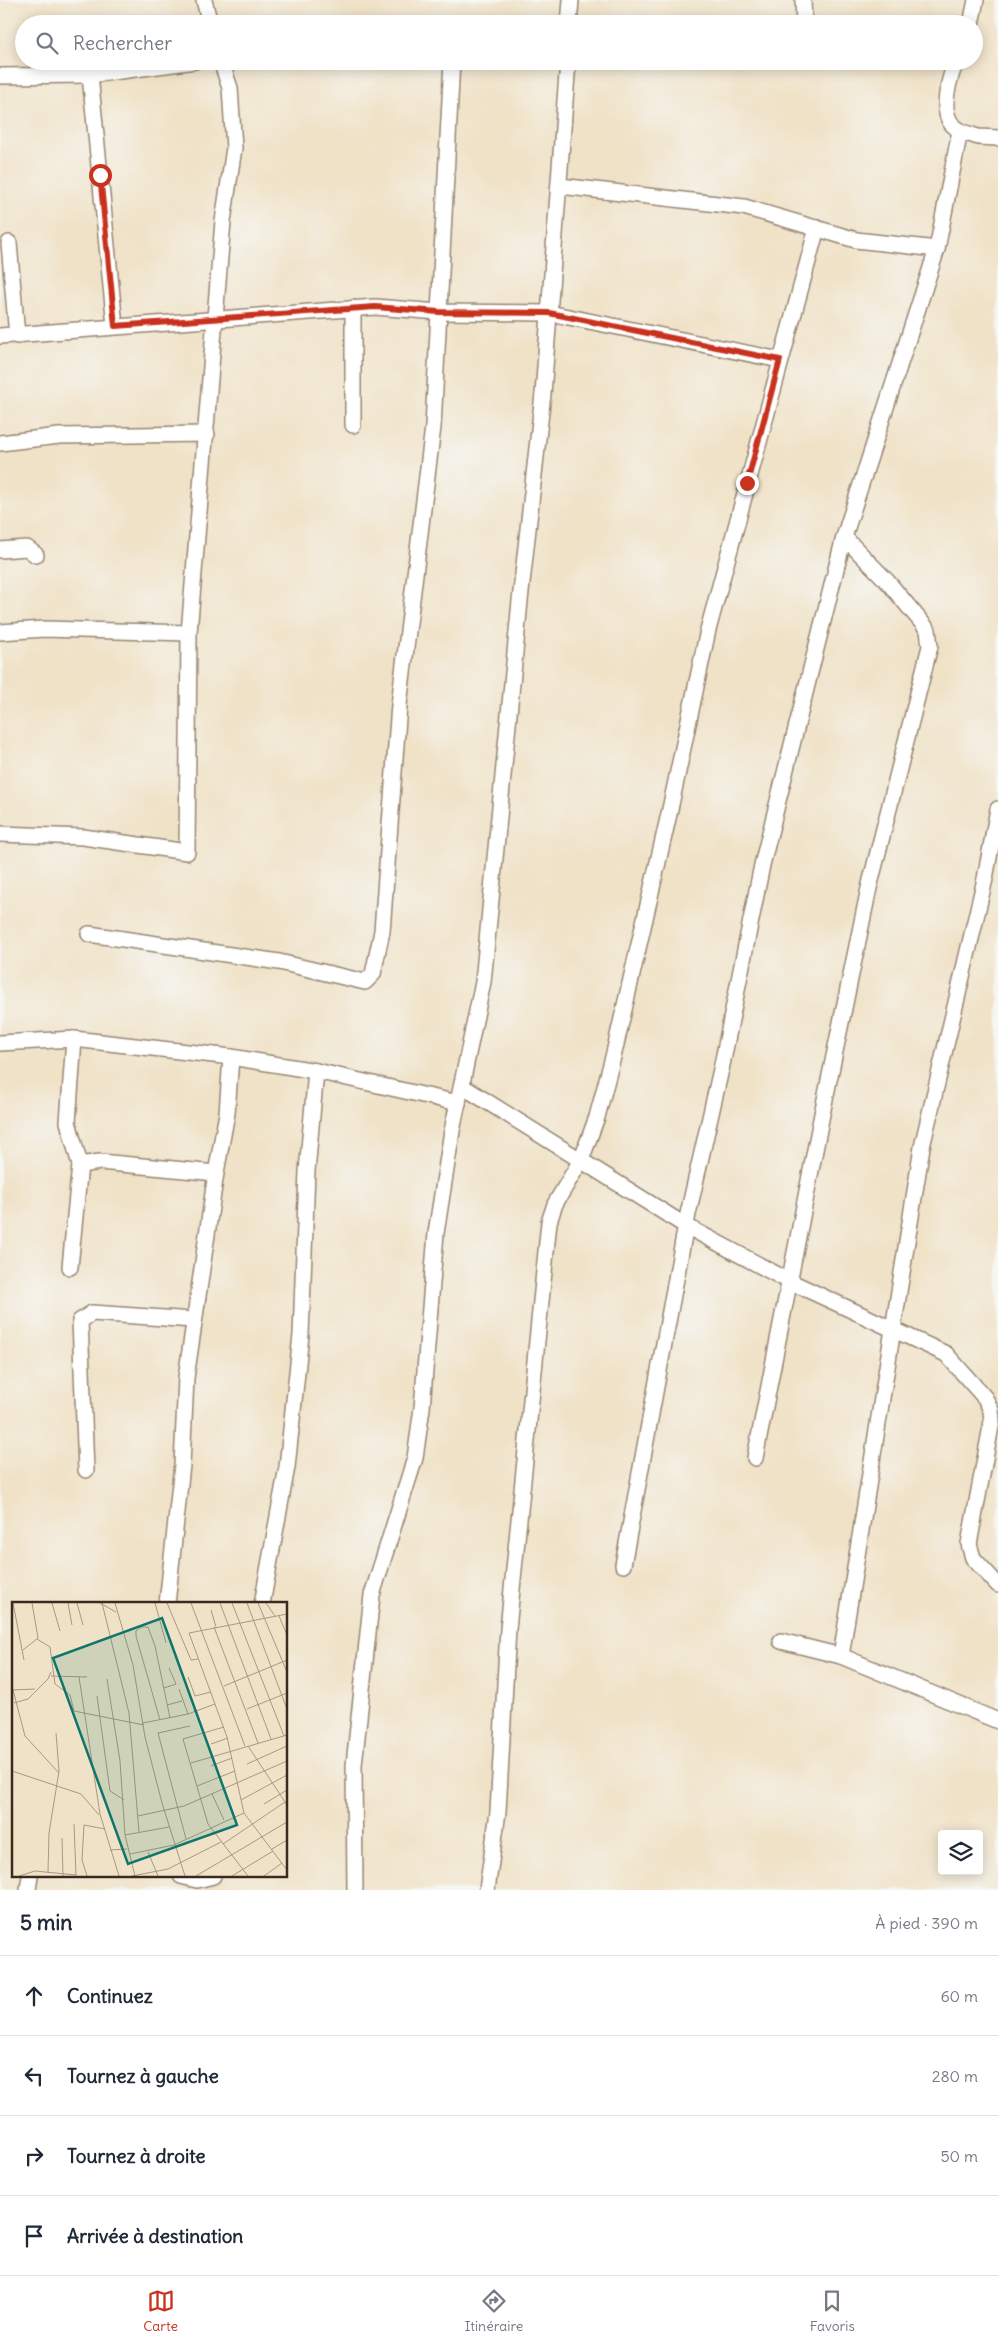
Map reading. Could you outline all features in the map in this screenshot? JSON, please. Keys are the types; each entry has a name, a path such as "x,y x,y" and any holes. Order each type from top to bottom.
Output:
{"street":[{"path":"204,0 208,15"},
{"path":"570,15 571,0"},
{"path":"802,0 803,15"},
{"path":"973,15 976,0"},
{"path":"0,76 90,75 128,70"},
{"path":"0,834 83,837 187,852 189,634 215,319 234,134 230,88 224,70"},
{"path":"89,934 279,962 365,982 373,974 382,931 399,705 433,427 452,70"},
{"path":"355,1890 354,1765 372,1595 415,1458 422,1408 436,1233 458,1103 483,982 520,601 543,394 567,70"},
{"path":"953,70 946,106 950,122 960,131 978,137 998,138"},
{"path":"90,75 115,326"},
{"path":"623,1565 686,1226 722,1066 762,866 844,537 937,249 960,131"},
{"path":"560,186 744,207 856,240 937,249"},
{"path":"487,1890 498,1812 508,1629 550,1222 556,1204 581,1160 597,1117 614,1052 669,814 708,630 817,228"},
{"path":"9,243 17,336"},
{"path":"0,336 375,307 439,312 549,313 780,360"},
{"path":"353,308 353,425"},
{"path":"0,443 59,436 207,434"},
{"path":"755,1458 869,888 930,646 928,630 888,582 844,537"},
{"path":"0,550 27,548 36,555"},
{"path":"0,632 44,629 189,634"},
{"path":"841,1656 922,1148 998,810"},
{"path":"0,1042 74,1039 231,1057 316,1071 458,1103"},
{"path":"70,1267 80,1165 68,1122 74,1039"},
{"path":"167,1602 182,1465 186,1378 193,1320 205,1257 216,1173 227,1113 231,1057"},
{"path":"262,1602 287,1467 301,1335 307,1171 316,1071"},
{"path":"462,1086 686,1226 789,1281 946,1354 985,1398 991,1410 992,1421 969,1544 974,1558 998,1585"},
{"path":"80,1165 100,1162 216,1173"},
{"path":"86,1470 80,1321 92,1313 193,1320"},
{"path":"781,1641 841,1656 998,1721"},
{"path":"189,1878 197,1880 205,1878"}],"route":[{"path":"100,175 115,326 375,307 439,312 549,313 780,360 747,483"}]}
